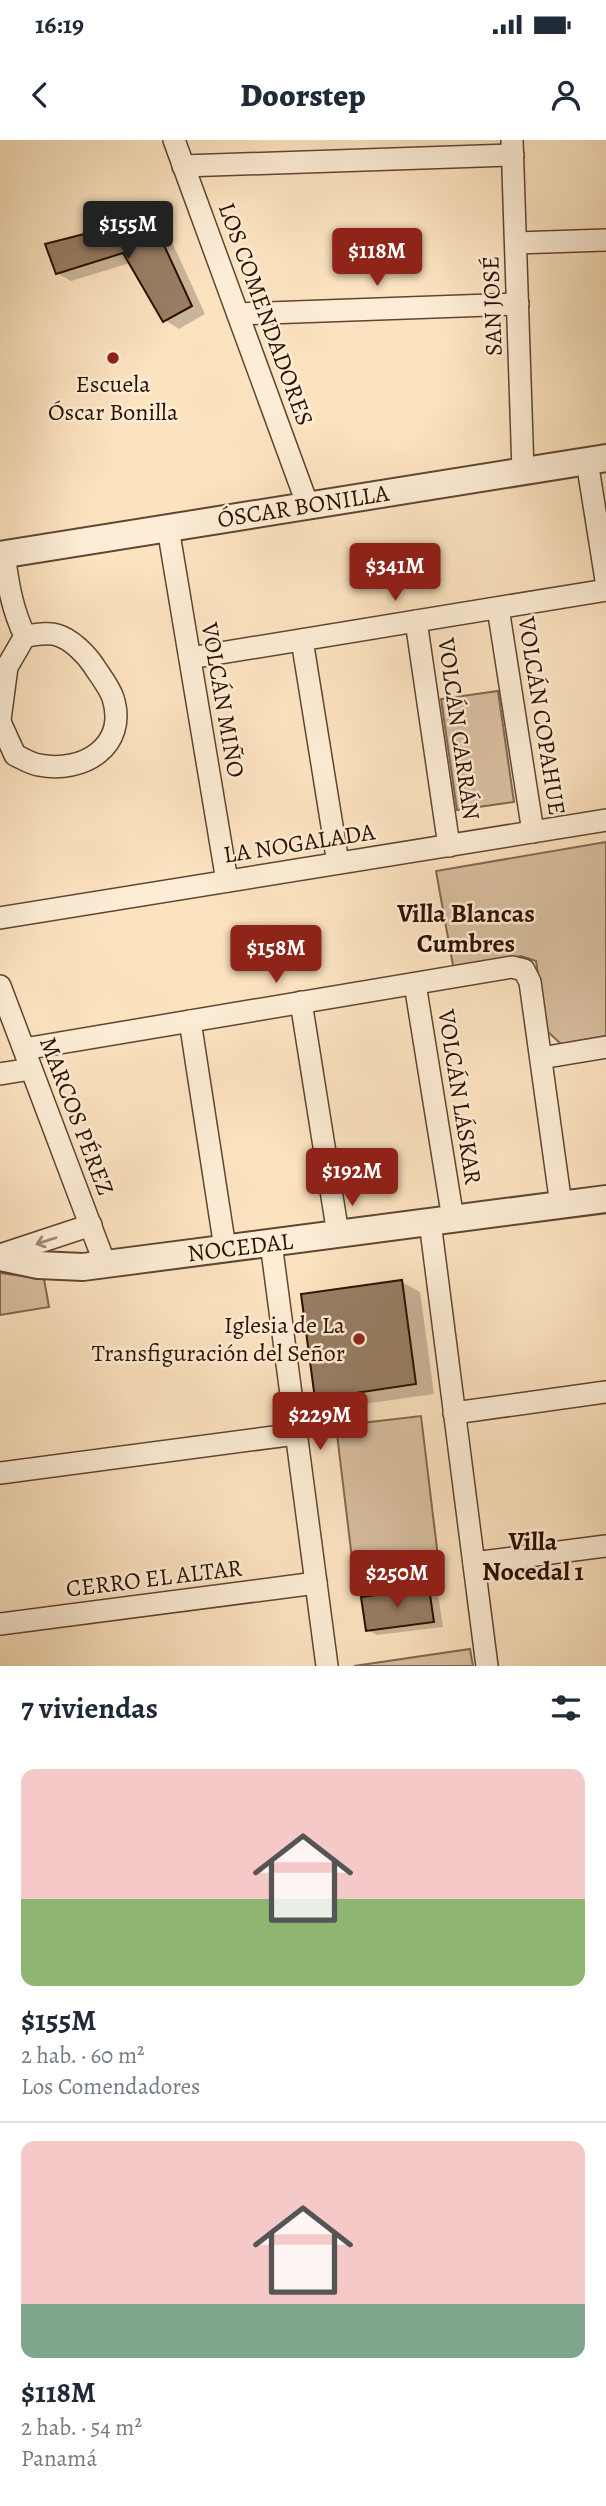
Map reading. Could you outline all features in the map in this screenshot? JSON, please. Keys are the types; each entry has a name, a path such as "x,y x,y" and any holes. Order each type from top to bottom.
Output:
{"street":[{"name":"LOS COMENDADORES","path":"174,140 308,506"},
{"path":"183,166 513,148"},
{"name":"SAN JOSÉ","path":"513,148 523,471"},
{"path":"516,243 606,240"},
{"path":"238,314 518,304"},
{"path":"596,459 606,580"},
{"name":"ÓSCAR BONILLA","path":"2,555 596,459"},
{"name":"VOLCÁN MIÑO","path":"168,528 227,881"},
{"path":"2,555 9,592 25,636"},
{"path":"190,658 606,590"},
{"name":"VOLCÁN COPAHUE","path":"498,608 533,832"},
{"name":"VOLCÁN CARRÁN","path":"416,621 449,846"},
{"path":"57,635 85,654 107,685 113,699 115,721 108,745 88,761 63,767 38,765 15,755 0,721 7,667 25,636 57,635"},
{"path":"302,640 338,863"},
{"name":"LA NOGALADA","path":"0,918 606,820"},
{"path":"24,1049 512,967 524,970 530,982 561,1205"},
{"name":"VOLCÁN LÁSKAR","path":"415,984 441,1221 454,1413 487,1666"},
{"name":"MARCOS PÉREZ","path":"0,986 105,1264"},
{"path":"301,1002 338,1234"},
{"path":"190,1021 225,1248"},
{"path":"541,1058 606,1047"},
{"path":"0,1074 32,1069"},
{"name":"NOCEDAL","path":"0,1256 58,1267 105,1264 606,1199"},
{"name":"NOCEDAL","path":"0,1256 90,1225"},
{"path":"271,1242 327,1666"},
{"path":"454,1413 606,1392"},
{"path":"0,1473 296,1434"},
{"path":"474,1563 606,1546"},
{"name":"CERRO EL ALTAR","path":"0,1624 316,1583"}],"shaded area":[{"path":"498,691 514,802 457,810 441,699"},
{"path":"606,842 606,1036 561,1044 547,1031 536,961 521,956 454,971 436,871"},
{"path":"0,1273 44,1279 49,1307 0,1315"},
{"path":"421,1416 438,1557 353,1567 336,1426"},
{"path":"470,1649 473,1666 354,1666"}],"building":[{"path":"151,217 192,306 163,322 123,253 56,274 45,244"},
{"name":"Iglesia de La Transfiguración del Señor","path":"402,1280 416,1384 315,1399 301,1294"},
{"path":"429,1588 434,1622 366,1631 361,1597"}],"place":[{"name":"Escuela Óscar Bonilla","path":"113,358"},
{"name":"Iglesia de La Transfiguración del Señor","path":"359,1339"}],"district":[{"name":"Villa Blancas Cumbres","path":"466,928"},
{"name":"Villa Nocedal 1","path":"533,1556"}]}
